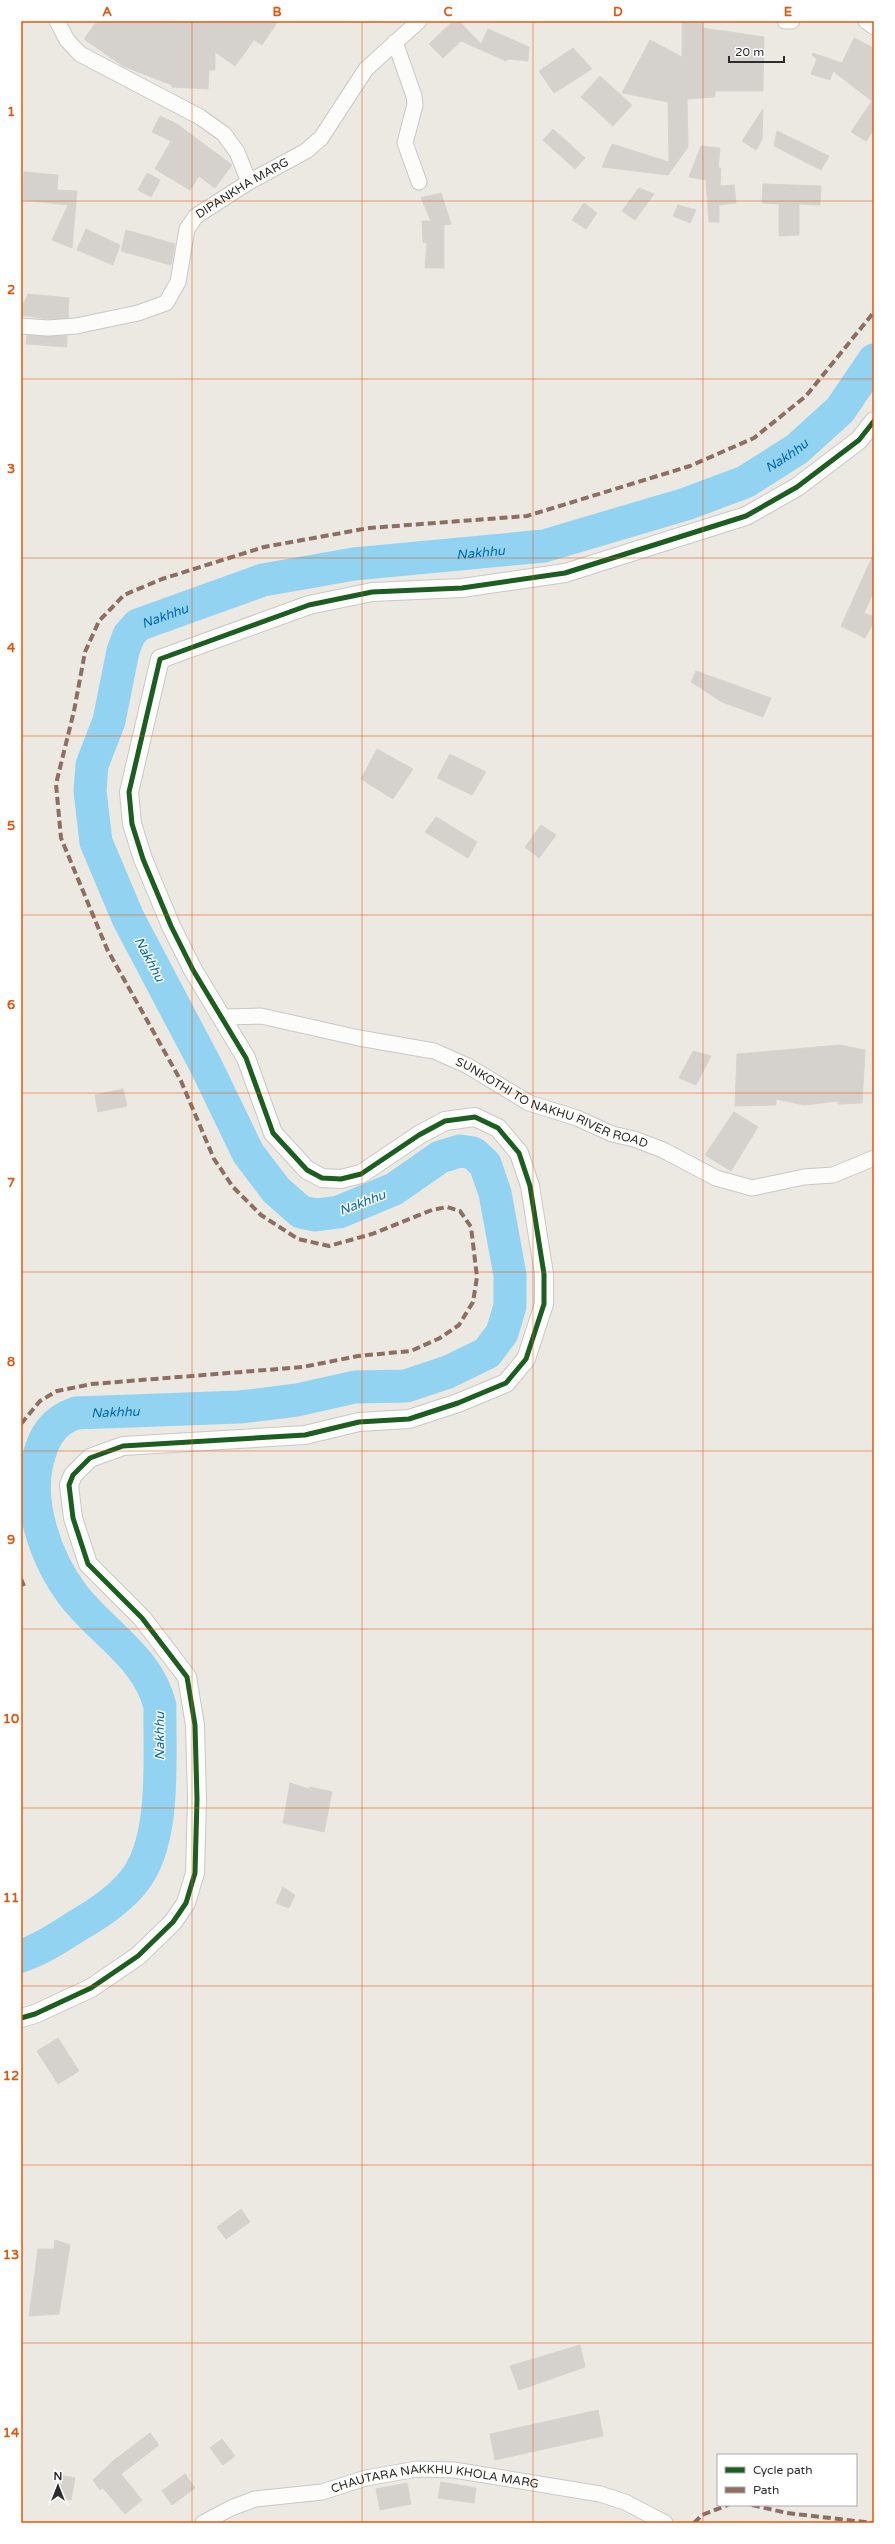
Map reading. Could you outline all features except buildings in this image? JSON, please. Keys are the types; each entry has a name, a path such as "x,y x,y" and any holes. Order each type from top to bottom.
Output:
{"street":[{"path":"57,21 67,40 80,54 200,117 224,134 238,152 249,182"},
{"name":"DIPANKHA MARG","path":"21,326 48,328 76,326 138,313 166,303 178,282 188,230 196,216 249,182 306,151 321,138 366,69 418,21"},
{"path":"784,21 792,21"},
{"path":"866,21 874,27"},
{"path":"395,42 414,96 415,105 405,143 419,182"},
{"path":"21,2018 35,2014 91,1988 138,1956 173,1922 186,1903 195,1873 197,1799 195,1725 187,1677 142,1618 88,1564 73,1518 69,1485 73,1475 90,1458 123,1446 305,1435 359,1422 408,1419 458,1403 506,1383 526,1359 544,1304 544,1274 530,1186 519,1153 498,1128 475,1118 445,1121 419,1135 361,1174 341,1179 322,1178 307,1170 273,1133 246,1058 193,970 171,926 143,859 132,824 129,792 160,659 309,605 372,592 462,588 565,572 746,516 798,488 859,440 874,421"},
{"name":"SUNKOTHI TO NAKHU RIVER ROAD","path":"222,1017 260,1016 359,1038 434,1051 468,1066 529,1103 577,1118 612,1134 634,1138 663,1150 716,1178 752,1188 790,1180 833,1174 874,1158"},
{"name":"CHAUTARA NAKKHU KHOLA MARG","path":"203,2523 231,2508 266,2496 322,2492 391,2473 435,2468 600,2494 625,2502 665,2523"}],"waterway":[{"name":"Nakhhu","path":"21,1956 51,1942 94,1915 116,1900 128,1888 145,1864 152,1843 159,1797 160,1706 154,1689 135,1659 85,1609 63,1581 54,1565 41,1530 37,1512 35,1476 40,1451 51,1430 61,1420 76,1413 240,1407 297,1400 355,1387 406,1386 448,1372 487,1353 502,1333 510,1306 510,1275 495,1193 485,1164 473,1153 460,1151 440,1157 394,1189 339,1212 316,1215 301,1212 276,1190 248,1153 206,1066 128,918 96,842 90,791 92,765 109,721 123,651 129,635 138,625 263,580 354,564 544,546 686,504 745,482 797,449 840,410 874,360"}],"marked path":[{"path":"21,1424 40,1401 57,1391 92,1384 303,1367 358,1356 411,1351 440,1338 459,1325 473,1302 477,1277 471,1227 460,1211 447,1207 432,1210 372,1234 329,1246 298,1239 261,1215 233,1187 214,1159 181,1081 107,949 61,838 56,784 74,711 85,652 99,621 124,595 162,579 264,547 369,528 527,516 690,466 754,438 806,396 874,312"},
{"path":"21,1579 24,1586"},
{"path":"694,2523 702,2515 725,2506"},
{"path":"756,2506 787,2513 873,2523"}],"cycle path":[{"path":"21,2018 35,2014 91,1988 138,1956 173,1922 186,1903 195,1873 197,1799 195,1725 187,1677 142,1618 88,1564 73,1518 69,1485 73,1475 90,1458 123,1446 305,1435 359,1422 409,1419 458,1403 506,1383 526,1359 544,1304 544,1274 530,1186 519,1153 498,1128 475,1117 445,1121 419,1135 361,1174 341,1179 322,1178 307,1170 273,1133 246,1058 193,970 171,926 143,859 132,824 129,792 160,659 309,605 372,592 462,588 565,573 746,516 797,487 859,440 874,421"}]}
